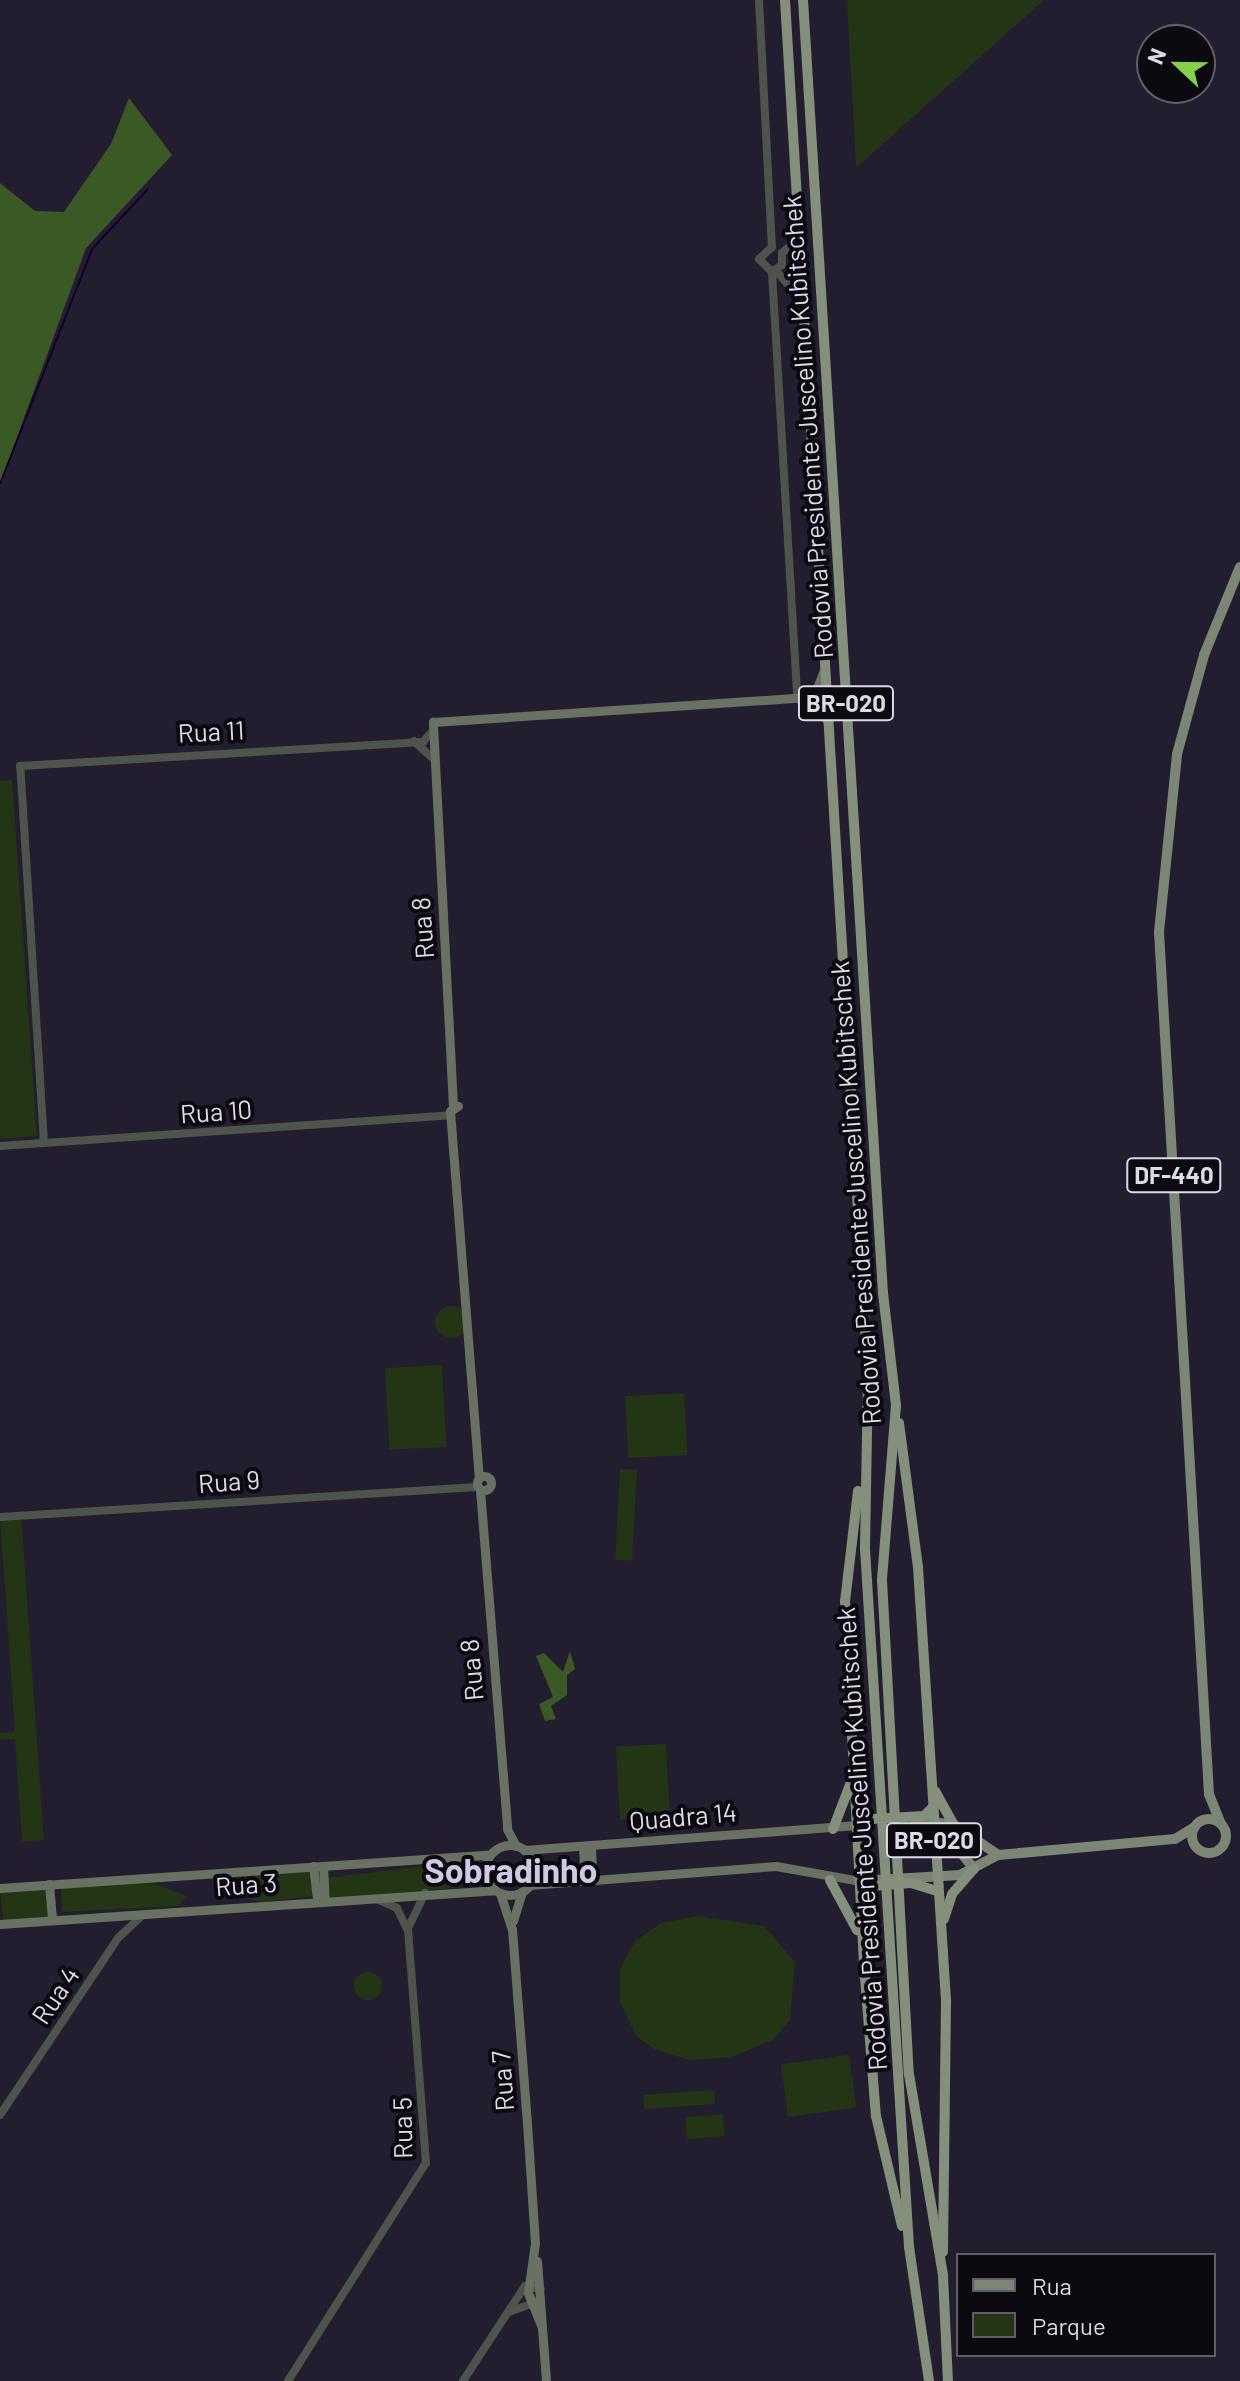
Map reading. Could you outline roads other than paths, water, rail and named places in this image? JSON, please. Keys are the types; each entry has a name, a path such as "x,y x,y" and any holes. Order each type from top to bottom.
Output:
{"highway":[{"path":"785,0 804,1"},
{"name":"Rodovia Presidente Juscelino Kubitschek","path":"785,0 797,240 826,719 842,921 842,966 868,1376 862,1467 881,1807 909,2247 929,2381"},
{"name":"Rodovia Presidente Juscelino Kubitschek","path":"804,1 860,931 896,1405 882,1573 909,2074 943,2276 948,2381"},
{"path":"842,921 850,941 860,931"},
{"path":"842,966 853,958 863,966"},
{"name":"BR-020","path":"896,1405 918,1567 931,1819 941,1941 950,2108 943,2276"},
{"name":"BR-020","path":"862,1467 845,1601 865,1977 880,2142 909,2247"},
{"path":"833,1829 850,1790 850,1727"},
{"path":"930,1777 953,1824"},
{"path":"856,1811 867,1819 924,1816 931,1819"},
{"path":"941,1941 948,1902 974,1869"},
{"path":"830,1880 855,1917 865,1977"},
{"path":"861,1894 870,1886 911,1883 938,1891"}],"main road":[{"name":"DF-440","path":"1221,1824 1209,1794 1159,932 1177,754 1240,567"},
{"path":"797,698 816,690 824,670"},
{"path":"431,757 430,734 444,716 797,698 815,702 826,719"},
{"name":"Rua 8","path":"431,757 477,1459 507,1829 520,1848"},
{"name":"DF-440","path":"1195,1845 1196,1826 1209,1794"},
{"path":"857,1825 931,1819 953,1824 998,1855"},
{"path":"507,1829 485,1873 498,1891 588,1880 776,1866 830,1880 937,1876 974,1869 998,1855 1175,1839 1217,1851 1225,1841 1221,1824 1196,1826 1175,1839"},
{"name":"Quadra 14","path":"520,1848 587,1846 857,1825"},
{"path":"974,1869 963,1855 980,1845"},
{"path":"587,1846 588,1880"},
{"path":"494,1852 520,1848 535,1870 512,1929"},
{"name":"Rua 3","path":"0,1888 494,1852"},
{"path":"318,1866 321,1900"},
{"path":"49,1884 52,1920"},
{"name":"Rua 3","path":"0,1924 426,1892 498,1891"},
{"name":"Rua 7","path":"498,1891 510,1916 512,1929 535,2243 542,2292 546,2381"},
{"name":"Rua 7","path":"535,2243 528,2283 532,2306 542,2327"}],"street":[{"path":"759,0 772,247"},
{"path":"797,240 782,253 774,271 797,698"},
{"path":"772,247 782,253"},
{"path":"772,247 759,259 801,299"},
{"path":"430,734 414,741 431,757"},
{"name":"Rua 11","path":"44,1143 17,774 28,764 414,741"},
{"name":"Rua 10","path":"0,1146 434,1116 454,1111"},
{"name":"Rua 9","path":"0,1517 481,1483"},
{"path":"408,1931 426,1892"},
{"path":"372,1897 397,1908 408,1931"},
{"name":"Rua 4","path":"0,2115 118,1938 145,1913"},
{"path":"109,1915 120,1926 118,1938"},
{"name":"Rua 5","path":"288,2381 426,2163 408,1931"},
{"path":"463,2381 508,2312 528,2283 542,2292 532,2306 508,2312"}],"waterway":[{"path":"0,484 92,249 147,190"}],"district":[{"name":"Sobradinho","path":"511,1870"}]}
